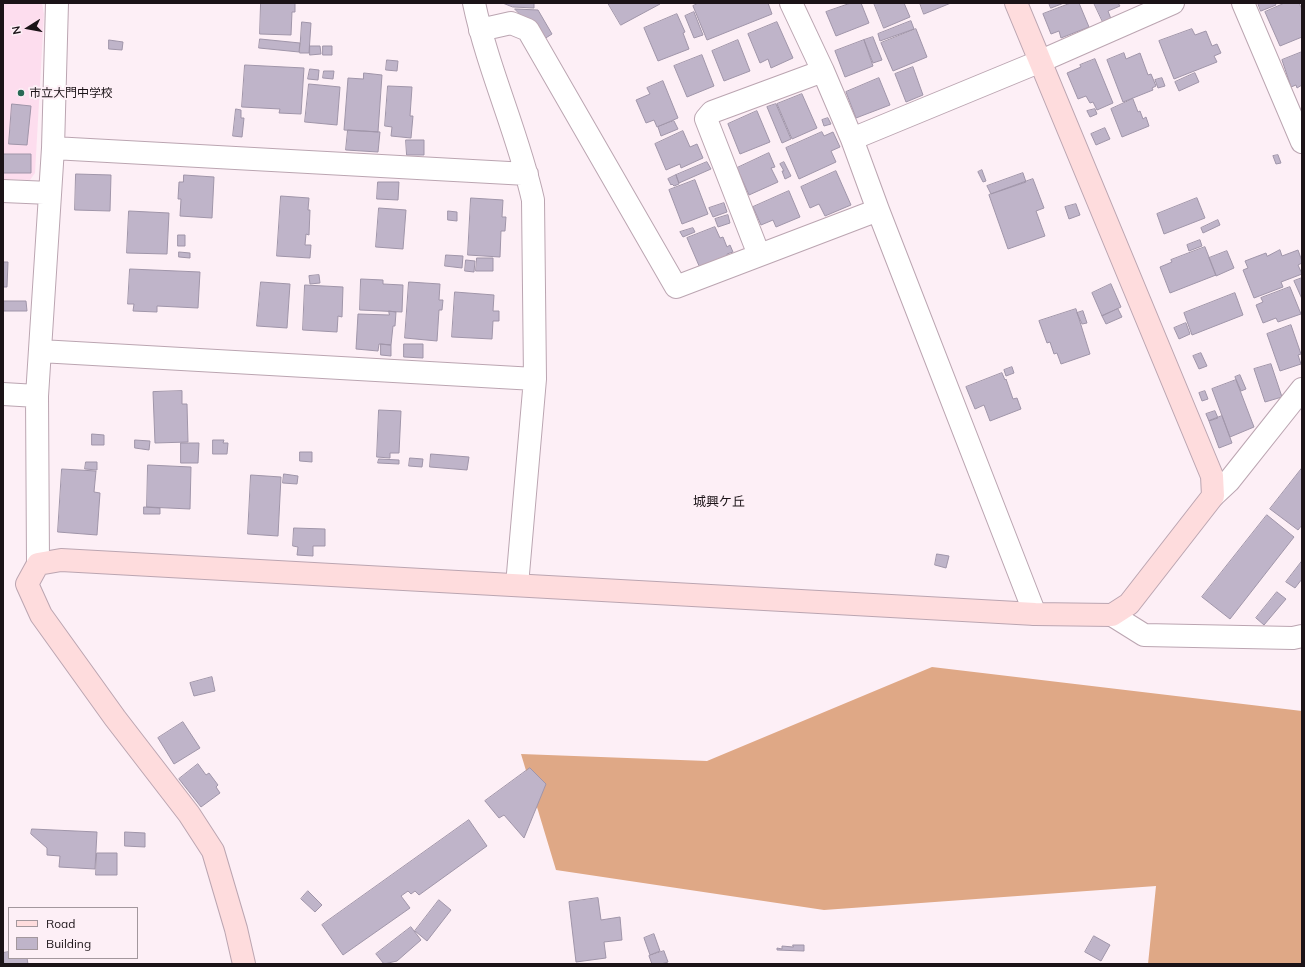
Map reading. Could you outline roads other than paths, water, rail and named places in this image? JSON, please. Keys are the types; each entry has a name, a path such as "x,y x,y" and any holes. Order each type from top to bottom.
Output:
{"street":[{"path":"57,3 54,148 37,396 38,564 27,584 41,615 115,718 190,814 213,851 236,928 244,964"},
{"path":"474,3 480,30 527,174 533,200 534,378 517,585"},
{"path":"791,3 823,71 852,139 878,210 1035,614"},
{"path":"1016,3 1212,476 1213,496"},
{"path":"852,139 1041,61 1173,3"},
{"path":"1243,3 1294,102 1302,142"},
{"path":"480,30 511,23 528,30 676,288 878,210"},
{"path":"759,255 706,119 712,112 823,71"},
{"path":"54,148 527,174"},
{"path":"3,191 50,193"},
{"path":"40,351 534,378"},
{"path":"1112,615 1129,604 1213,496 1229,481 1302,389"},
{"path":"3,394 37,396"},
{"path":"38,564 61,560 1035,614 1112,615 1144,635 1293,638 1302,636"}],"place":[{"name":"市立大門中学校","path":"21,93"}],"district":[{"name":"城興ケ丘","path":"719,502"}]}
